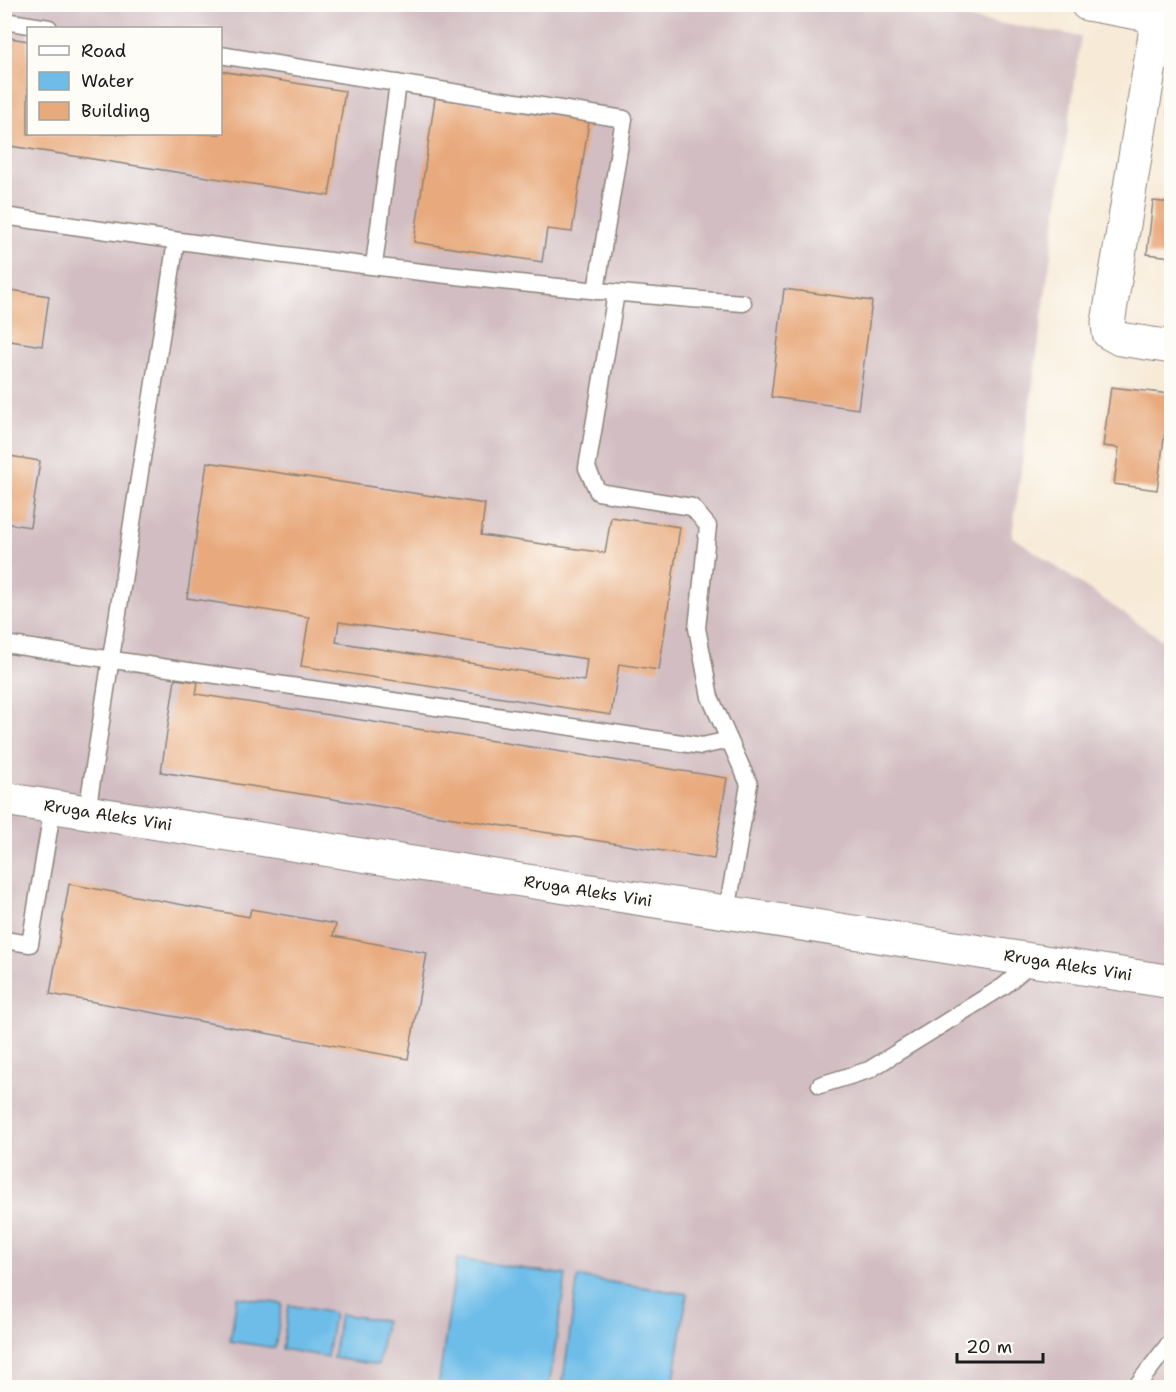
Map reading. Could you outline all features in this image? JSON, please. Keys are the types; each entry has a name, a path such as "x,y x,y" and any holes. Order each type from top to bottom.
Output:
{"street":[{"path":"1087,4 1165,18 1108,323 1109,333 1120,339 1172,346"},
{"name":"Rruga Aleks Vini","path":"4,799 1172,982"}],"lane":[{"path":"4,21 43,27"},
{"path":"222,55 624,119 596,291"},
{"path":"374,265 398,83"},
{"path":"4,216 176,241 374,265 596,291 743,303"},
{"path":"87,812 176,241"},
{"path":"616,293 587,468 597,492 692,507 708,526 697,628 710,697 749,784 727,912"},
{"path":"4,644 702,746 729,740"},
{"path":"4,940 30,944 52,806"},
{"path":"820,1085 869,1070 1004,986 1035,960"},
{"path":"1135,1388 1172,1340"}],"shaded area":[{"path":"874,4 1081,36 1012,536 1171,646 1171,1387 5,1388 5,5"}],"water":[{"path":"457,1259 566,1275 549,1387 438,1387"},
{"path":"578,1277 687,1294 673,1387 562,1387"},
{"path":"237,1297 282,1304 275,1348 230,1341"},
{"path":"289,1305 334,1313 327,1357 282,1349"},
{"path":"340,1314 385,1321 378,1365 333,1358"}],"building":[{"path":"4,37 27,41 27,135 222,135 222,71 345,91 329,196 4,145"},
{"path":"1170,90 1172,90 1172,114 1167,113"},
{"path":"435,98 589,121 572,232 547,229 542,262 414,242"},
{"path":"1153,201 1172,203 1172,257 1147,254"},
{"path":"4,289 49,296 42,346 4,340"},
{"path":"784,289 872,301 858,409 771,397"},
{"path":"1111,387 1170,394 1157,490 1114,484 1119,448 1103,446"},
{"path":"4,455 40,461 30,527 4,523"},
{"path":"207,462 485,504 481,535 605,553 611,517 680,527 659,670 619,664 611,715 301,666 309,617 187,598","holes":["339,622 587,659 584,681 336,642"]},
{"path":"175,679 198,682 196,694 727,778 714,859 161,772"},
{"path":"69,884 249,917 251,909 336,924 333,936 427,953 408,1059 50,994"}]}
